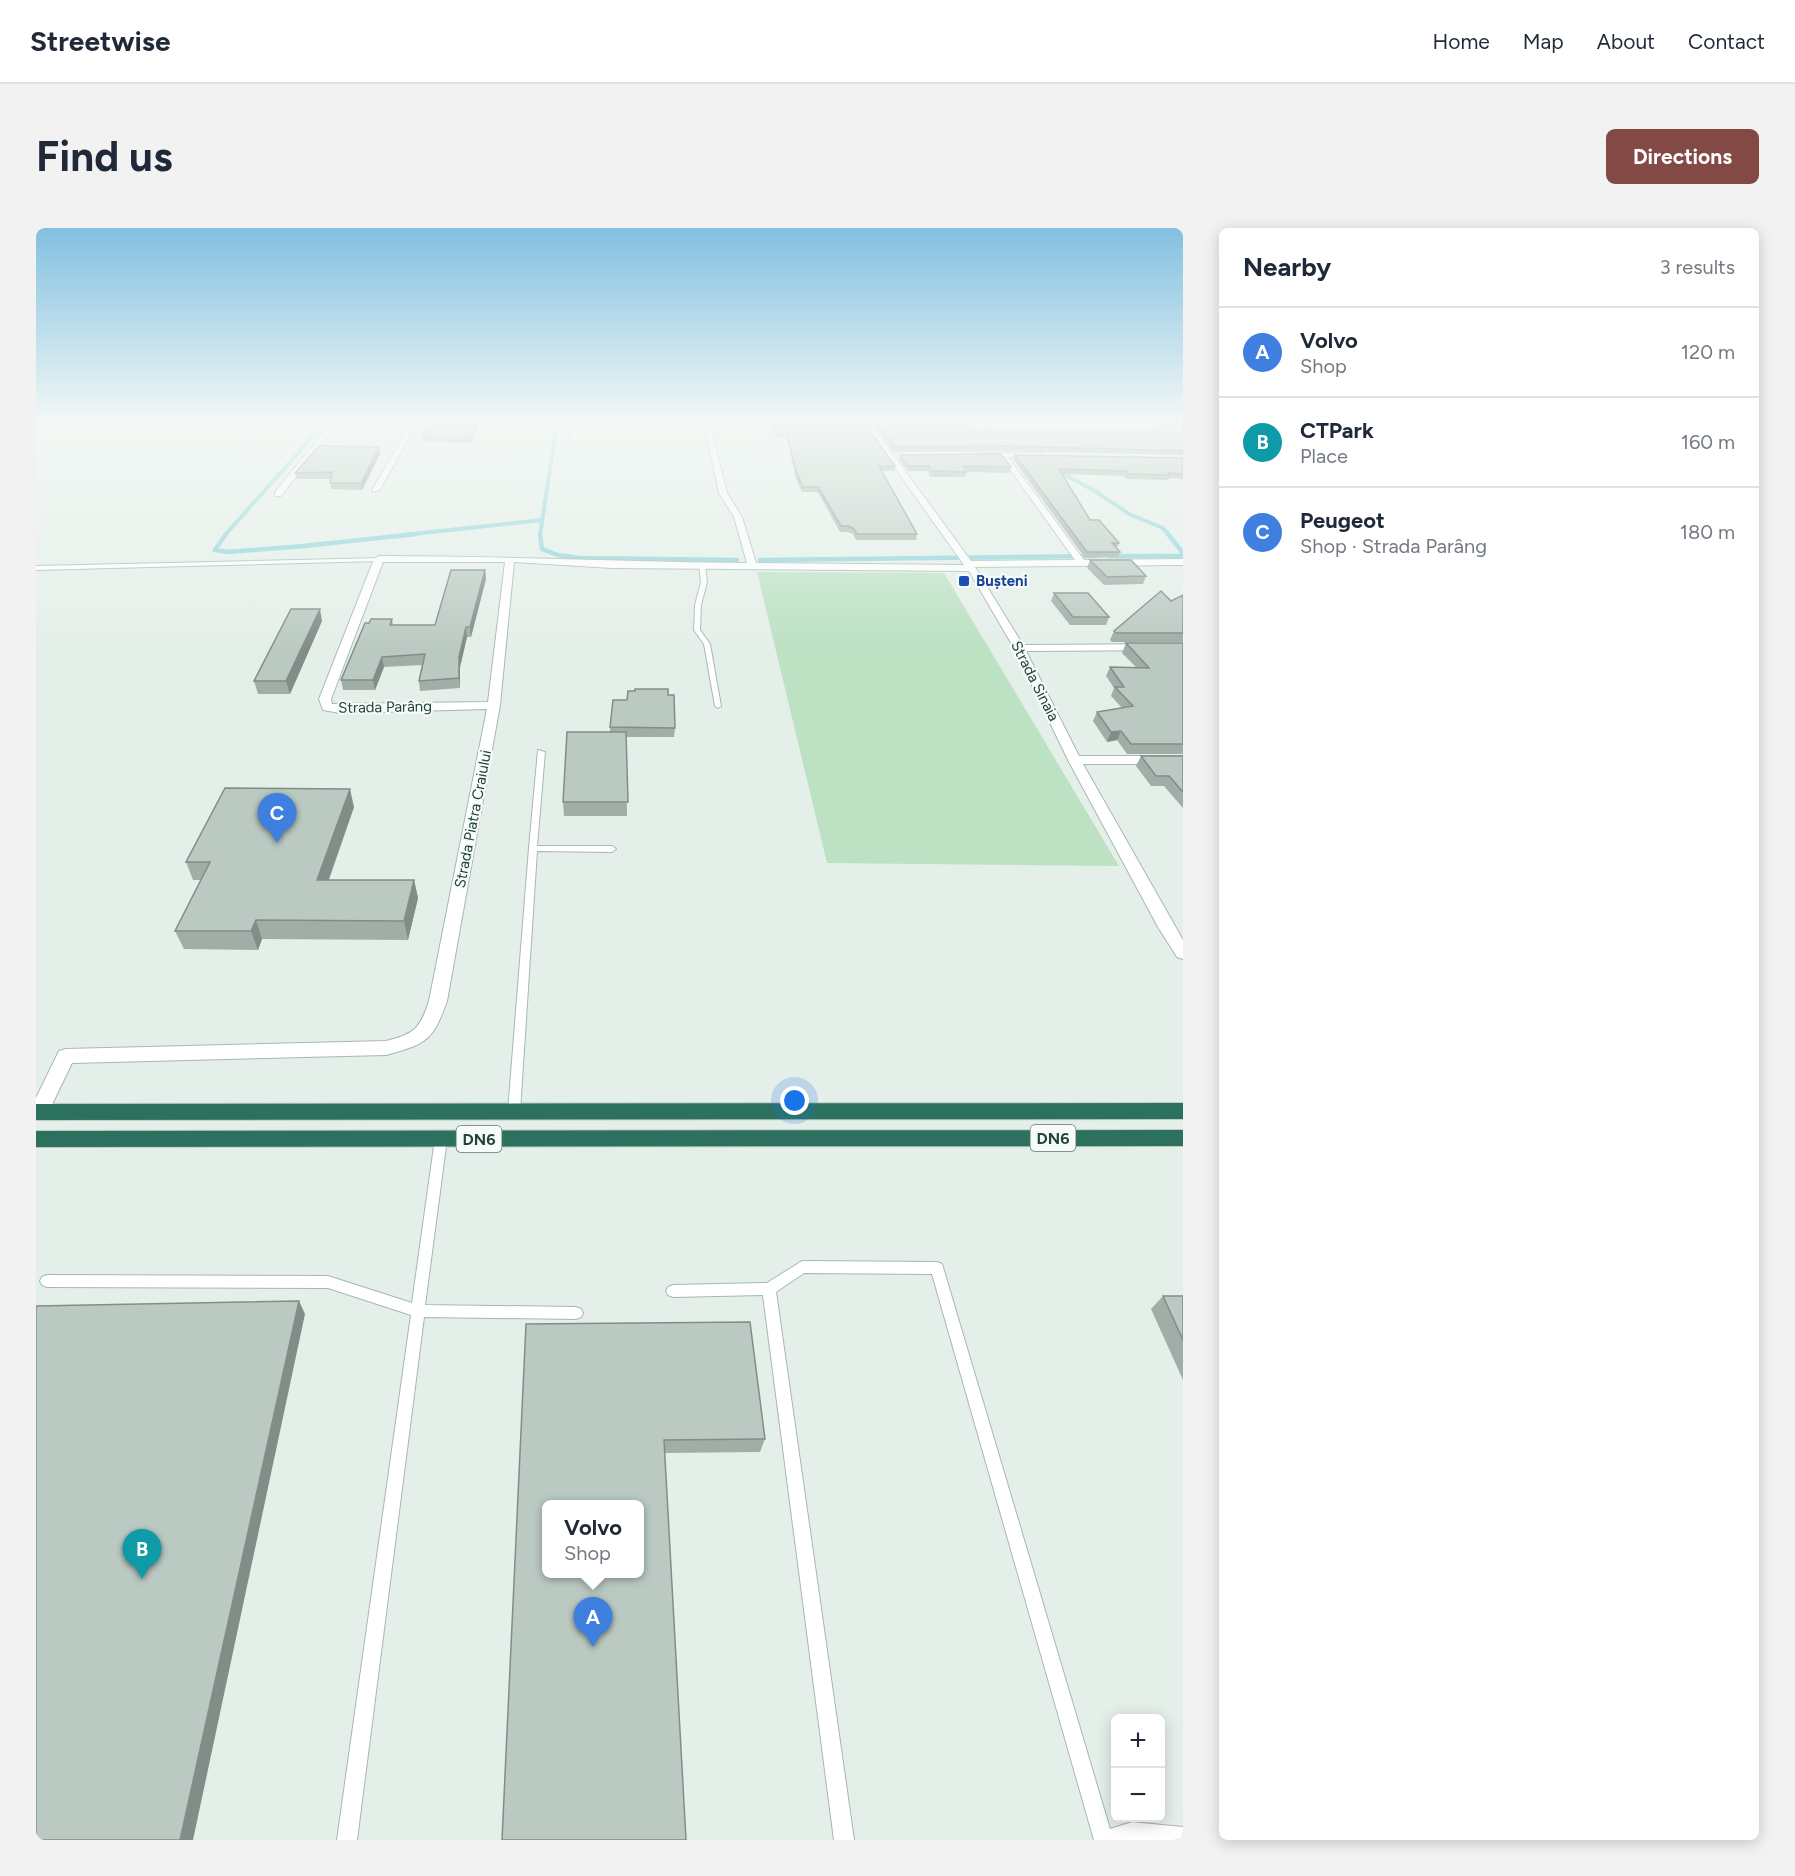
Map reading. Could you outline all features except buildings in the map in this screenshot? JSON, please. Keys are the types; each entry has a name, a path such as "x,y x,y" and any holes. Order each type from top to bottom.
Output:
{"highway":[{"name":"DN6","path":"37,1112 1183,1110"},
{"name":"DN6","path":"36,1139 1183,1138"}],"street":[{"path":"726,498 738,517 752,566"},
{"name":"Strada Sinaia","path":"921,498 966,561 1019,648 1074,760 1166,927 1183,953"},
{"path":"1034,498 1078,558"},
{"path":"379,559 510,559 612,565 752,566 1078,558 1183,562"},
{"name":"Strada Parâng","path":"379,559 325,699 327,707 340,709 494,705"},
{"name":"Strada Piatra Craiului","path":"37,1112 66,1056 386,1048 413,1041 425,1034 438,1001 494,705 510,559"},
{"path":"1019,648 1183,647"},
{"path":"1074,760 1183,760"}],"lane":[{"path":"36,568 379,559"},
{"path":"702,565 704,582 698,605 697,630 706,644 718,706"},
{"path":"514,1111 541,752"},
{"path":"533,848 612,849"},
{"path":"347,1840 441,1139"},
{"path":"673,1291 769,1290 802,1267 937,1268 1105,1840 1132,1832 1183,1837"},
{"path":"46,1281 328,1282 419,1311 576,1313"},
{"path":"769,1290 844,1840"}],"green space":[{"path":"757,572 944,573 1119,866 827,863"}],"waterway":[{"path":"225,535 258,498"},
{"path":"540,535 546,498"},
{"path":"1106,498 1129,514 1163,528 1169,535"},
{"path":"403,535 542,520"},
{"path":"226,534 215,550 228,552 417,534"},
{"path":"1168,534 1183,553"},
{"path":"540,535 542,549 558,555 579,558 737,560"},
{"path":"760,560 1096,556"},
{"path":"1108,556 1183,556"}],"place":[{"name":"Bușteni","path":"964,581"},
{"name":"Peugeot","path":"277,843"},
{"name":"CTPark","path":"142,1579"},
{"name":"Volvo","path":"593,1647"}]}
